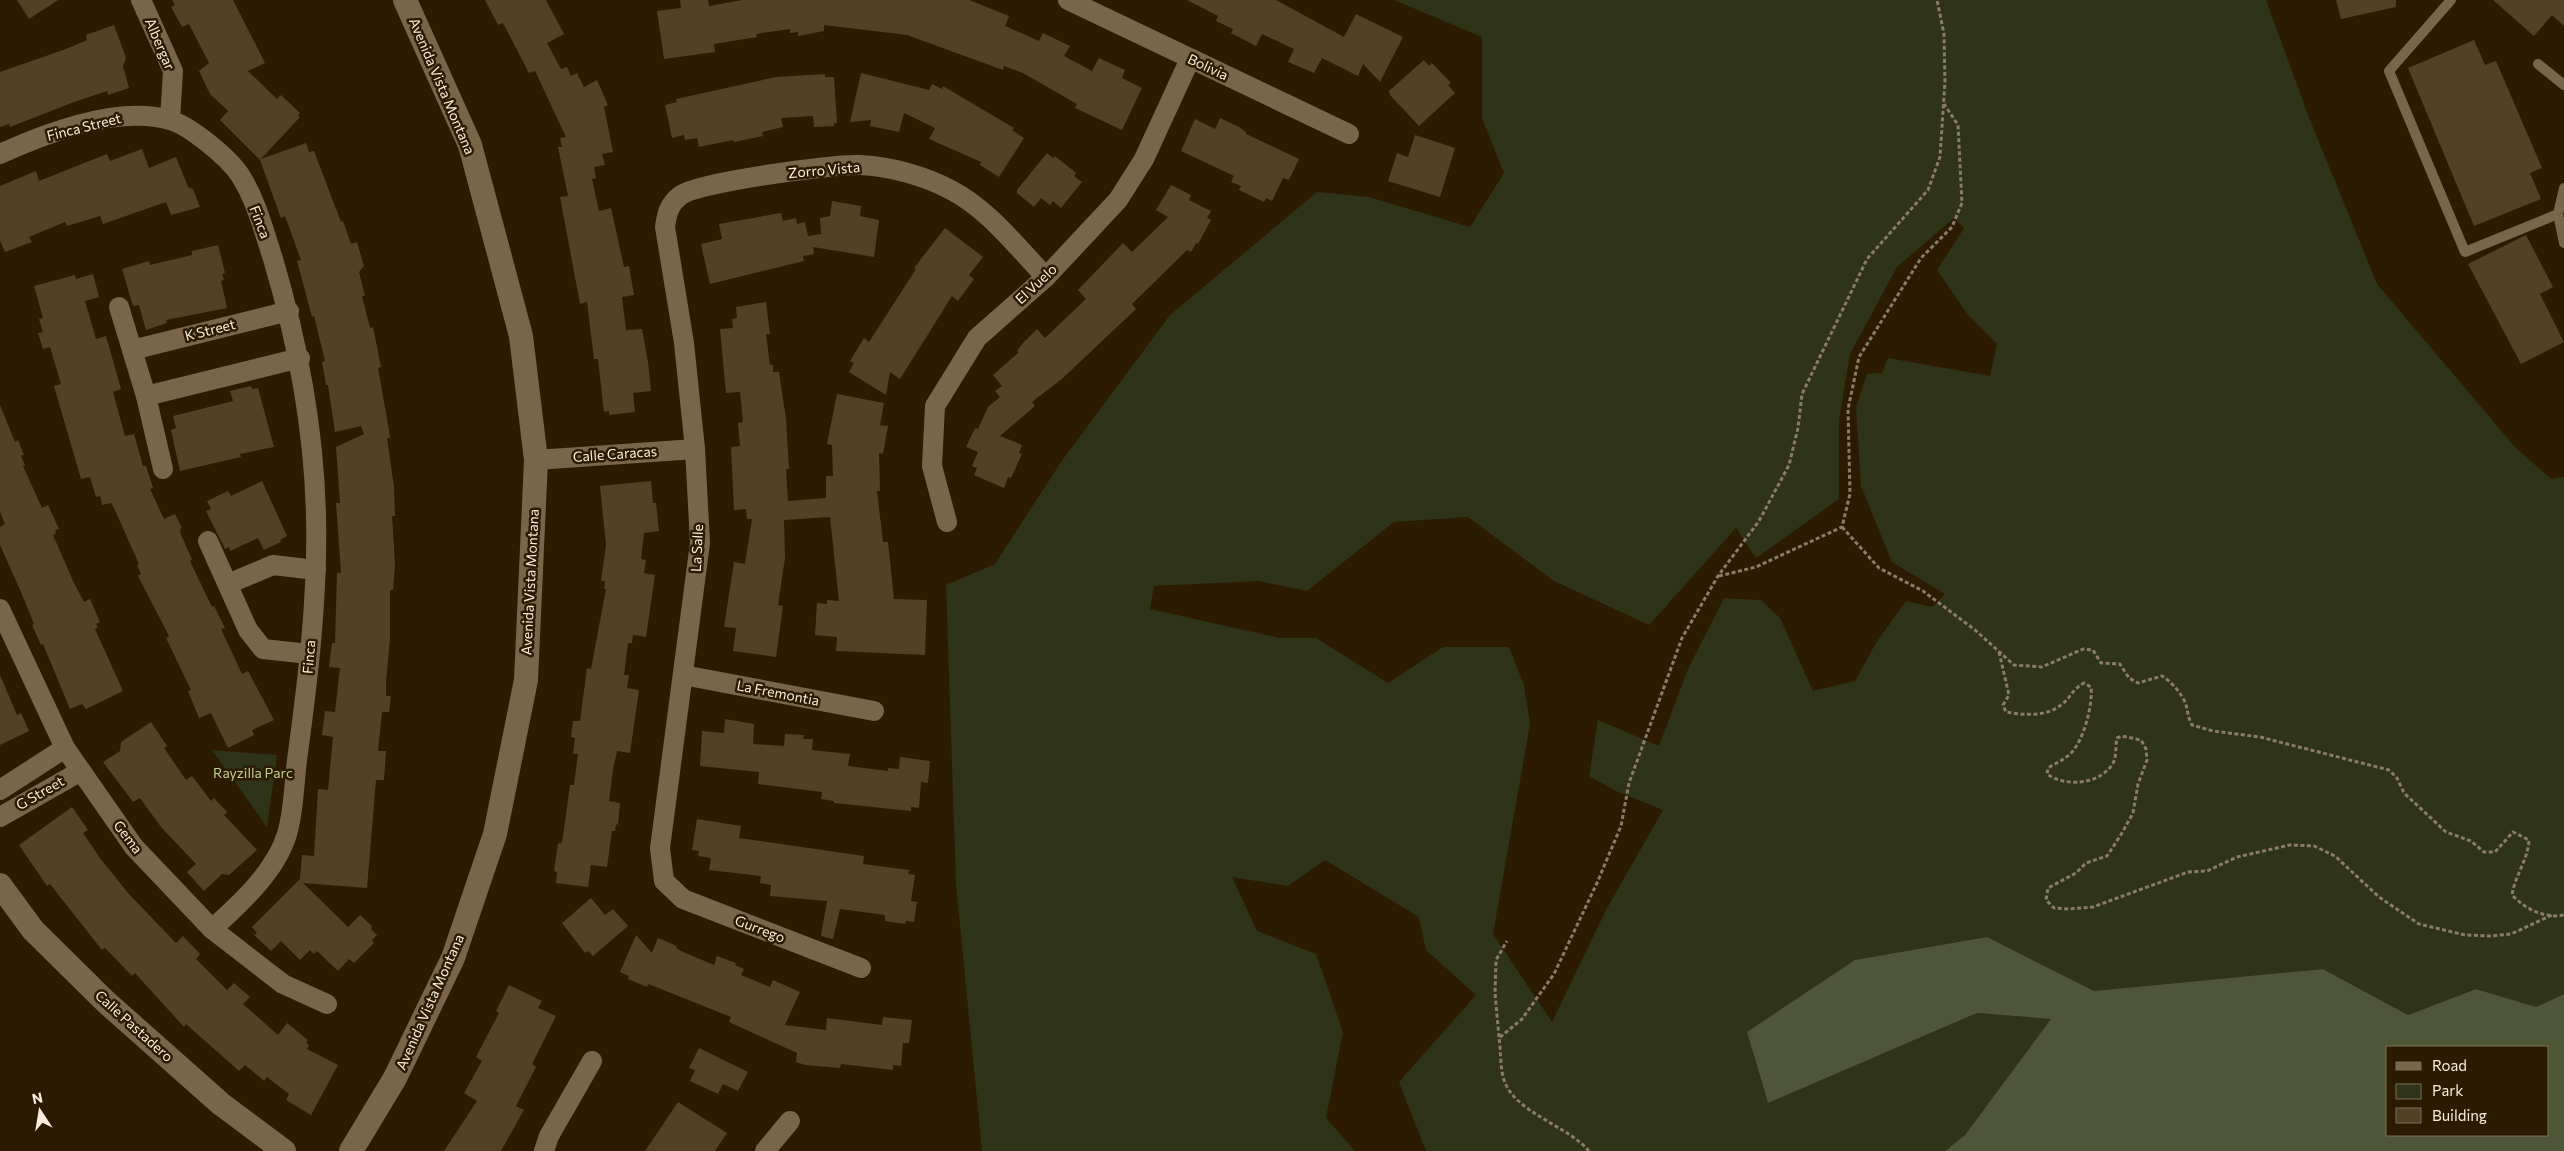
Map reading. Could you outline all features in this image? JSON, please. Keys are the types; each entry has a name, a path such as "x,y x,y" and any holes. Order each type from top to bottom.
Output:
{"street":[{"name":"Albergar","path":"140,0 173,71 170,120"},
{"name":"Avenida Vista Montana","path":"351,1151 395,1078 453,958 495,834 526,680 536,460 521,336 470,145 405,0"},
{"name":"Bolivia","path":"1068,0 1349,134"},
{"name":"El Vuelo","path":"947,522 932,466 936,406 977,338 1046,277 1123,192 1144,159 1190,58"},
{"name":"Finca Street","path":"0,154 29,141 76,126 124,116 148,116 170,120"},
{"name":"Finca","path":"170,120 196,132 239,174 260,217 289,310 300,358 308,409 316,514 316,570 309,654 287,834 266,874 233,910 212,929"},
{"name":"Zorro Vista","path":"667,215 672,203 684,194 702,188 812,169 860,165 911,174 951,190 978,208 1046,277"},
{"name":"La Salle","path":"664,881 660,848 700,543 695,449 684,343 665,228 667,215"},
{"path":"119,307 146,396 163,469"},
{"name":"K Street","path":"132,350 289,310"},
{"path":"146,396 300,358"},
{"name":"Calle Caracas","path":"536,460 695,449"},
{"path":"208,541 248,630 263,649 309,654"},
{"path":"228,584 274,565 316,570"},
{"name":"Gema","path":"0,609 65,748 134,847 212,929 284,984 327,1004"},
{"name":"La Fremontia","path":"682,675 874,711"},
{"name":"G Street","path":"0,790 65,748"},
{"name":"G Street","path":"0,817 81,770"},
{"name":"Gurrego","path":"664,881 683,898 861,968"},
{"name":"Calle Pastadero","path":"0,885 33,930 106,1002 221,1104 284,1151"},
{"path":"544,1151 549,1136 592,1061"},
{"path":"766,1151 790,1121"}],"lane":[{"path":"2451,0 2389,71 2466,252 2558,214"},
{"path":"2538,64 2564,85"},
{"path":"2564,188 2558,214 2564,243"}],"path":[{"path":"1499,1038 1522,1019 1554,974 1597,883 1621,826 1629,782 1682,638 1718,576 1759,521 1789,465 1798,428 1802,394 1867,259 1928,190 1940,157 1943,104 1944,34 1937,0"},
{"path":"1842,528 1850,494 1848,409 1859,357 1921,258 1952,227 1962,203 1958,125 1943,104"},
{"path":"1718,576 1756,567 1842,528"},
{"path":"1842,528 1879,568 1923,592 1975,630 2014,665 2042,667 2083,649 2093,650 2101,664 2120,664 2129,678 2138,683 2162,676 2168,679 2186,704 2187,717 2192,725 2213,731 2260,737 2389,770 2397,778 2404,793 2446,832 2471,841 2484,852 2494,852 2513,832 2529,840 2528,853 2514,882 2512,895 2520,904 2539,914 2564,915"},
{"path":"1999,652 2010,695 2003,705 2006,712 2025,715 2045,713 2062,705 2072,689 2084,683 2091,687 2092,700 2079,741 2073,752 2064,760 2048,768 2047,774 2056,780 2090,781 2104,774 2113,764 2117,738 2122,736 2141,740 2146,749 2147,760 2138,784 2133,813 2122,833 2107,856 2086,863 2076,873 2048,888 2046,900 2054,908 2093,907 2188,872 2207,871 2237,857 2290,845 2314,846 2335,856 2379,897 2419,924 2464,935 2490,936 2512,934 2552,915"},
{"path":"1507,941 1496,960 1495,993 1504,1081 1522,1106 1558,1127 1589,1151"}],"green space":[{"path":"1394,0 2266,0 2308,115 2377,284 2515,447 2551,479 2564,477 2564,994 2536,1007 2476,989 2408,1015 2323,969 2094,991 1987,937 1747,1032 1768,1103 1977,1013 2052,1019 1965,1135 1945,1151 1426,1151 1399,1082 1476,995 1426,950 1419,917 1325,860 1288,886 1232,877 1257,931 1316,954 1343,1032 1326,1118 1355,1151 982,1151 956,884 946,585 995,564 1061,462 1170,315 1317,192 1369,197 1470,227 1504,173 1482,118 1482,37","holes":["1954,218 1964,228 1937,270 1968,315 1997,344 1990,376 1888,358 1882,373 1867,374 1856,407 1861,486 1892,562 1945,594 1932,607 1906,601 1876,643 1855,681 1813,691 1780,618 1761,600 1724,598 1688,669 1659,746 1598,720 1589,776 1616,791 1663,810 1607,908 1552,1022 1493,934 1530,724 1524,685 1509,647 1443,647 1388,683 1316,638 1280,638 1150,609 1154,586 1258,581 1307,591 1394,522 1468,517 1554,581 1649,625 1736,528 1756,558 1839,499 1839,420 1850,354 1897,267"]},
{"name":"Rayzilla Parc","path":"212,750 277,755 267,827"},
{"path":"1987,937 2094,991 2323,969 2408,1015 2476,989 2536,1007 2564,994 2564,1151 1945,1151 1965,1135 2051,1019 1977,1013 1768,1103 1747,1032 1855,960"}],"building":[{"path":"17,0 58,0 29,19"},
{"path":"172,0 233,0 265,63 248,71 277,99 281,95 300,113 298,116 300,117 261,159 306,143 309,152 314,151 341,222 343,221 351,244 357,242 364,266 359,272 365,296 362,296 370,328 373,327 381,367 378,368 389,430 390,438 387,438 394,487 395,516 392,516 395,564 393,590 390,590 390,638 386,682 386,696 391,696 389,712 382,712 378,751 386,751 384,780 376,780 367,888 303,883 348,927 360,915 372,926 371,929 377,935 372,940 374,943 354,963 349,959 338,971 317,951 314,954 310,950 300,960 281,941 271,951 254,935 257,933 252,927 300,879 302,855 314,856 318,789 328,790 333,737 322,735 325,711 335,712 340,668 329,667 332,643 335,643 337,573 341,573 336,503 340,503 336,447 364,434 361,426 335,432 328,385 326,385 322,362 325,361 314,316 312,317 297,261 301,260 285,216 281,218 260,160 220,120 228,111 210,94 199,71 209,63 189,24 182,27 171,7 175,5"},
{"path":"485,0 546,0 564,34 547,43 561,69 567,67 571,76 577,73 584,87 597,80 608,105 604,107 613,152 602,154 605,165 594,167 596,178 592,179 599,211 611,208 624,267 629,266 634,295 622,297 626,330 642,329 651,391 633,393 635,412 609,415 609,411 604,412 598,359 594,359 587,302 580,304 560,197 568,196 558,147 562,147 560,138 566,137 535,71 529,73 503,23 498,25"},
{"path":"680,0 708,0 709,6 742,0 969,0 1009,16 1005,26 1039,41 1043,33 1070,46 1064,56 1092,71 1099,58 1125,70 1122,78 1142,88 1122,130 1075,108 1077,104 1023,73 1004,66 1003,70 907,35 824,25 824,31 798,36 798,32 790,33 790,29 756,34 757,37 714,44 715,52 664,59 657,11 681,8"},
{"path":"1187,0 1276,0 1344,37 1356,14 1403,37 1380,82 1363,64 1358,76 1322,58 1314,73 1288,62 1294,49 1262,34 1256,46 1231,33 1233,29 1216,21 1218,16"},
{"path":"2336,0 2396,0 2396,7 2341,19"},
{"path":"2493,0 2564,0 2564,26 2552,15 2534,36"},
{"path":"114,25 126,58 123,66 129,88 108,95 107,91 10,127 9,124 0,127 0,72 66,49 87,40 86,35"},
{"path":"2474,40 2485,65 2496,61 2542,168 2530,173 2541,199 2474,226 2408,68"},
{"path":"1424,60 1429,66 1432,63 1451,83 1448,85 1455,93 1419,126 1390,95 1389,91"},
{"path":"861,73 929,90 932,84 942,89 943,86 1014,128 1012,130 1024,138 999,177 980,165 981,162 929,139 935,128 904,113 899,132 870,126 871,120 850,122"},
{"path":"825,74 825,77 834,77 837,123 834,123 834,126 814,127 813,116 781,118 783,127 762,132 763,136 734,142 733,140 699,147 697,138 685,140 684,135 672,138 665,105 677,102 676,99 776,77"},
{"path":"1220,118 1239,127 1246,134 1299,159 1289,180 1283,178 1272,201 1266,198 1264,202 1239,190 1241,186 1231,182 1234,176 1181,151 1195,119 1215,129"},
{"path":"1415,135 1455,148 1440,197 1388,181 1397,153 1408,157"},
{"path":"142,149 149,168 176,157 188,187 193,189 200,207 171,215 166,202 103,224 100,216 67,226 65,222 29,237 32,242 5,252 0,241 0,186 36,171 39,181 107,154 110,161"},
{"path":"1047,153 1053,158 1055,156 1076,173 1074,176 1082,182 1061,208 1053,201 1050,205 1041,198 1034,207 1017,193 1017,190"},
{"path":"1171,185 1191,195 1189,200 1211,211 1207,218 1211,220 1198,244 1196,243 1191,252 1187,250 1132,304 1136,309 1063,378 1032,402 1035,406 1000,436 1022,445 1019,453 1022,454 1011,478 1008,477 1004,488 974,475 977,468 972,466 978,452 966,447 975,428 978,429 988,407 1000,397 995,391 1002,386 993,375 1019,352 1017,351 1022,344 1037,329 1045,338 1086,299 1078,290 1123,243 1132,252 1168,217 1156,210"},
{"path":"832,201 861,206 860,216 879,220 874,257 813,247 814,254 803,256 804,261 710,284 701,244 722,239 719,224 781,213 783,221 796,218 797,224 805,222 808,236 821,234 820,218 830,216"},
{"path":"945,228 983,257 969,275 974,279 958,301 952,296 900,379 890,372 886,395 849,372 854,363 850,361 864,338 869,342 916,269 914,268"},
{"path":"2526,235 2553,287 2540,294 2564,342 2521,364 2468,264"},
{"path":"218,245 225,273 222,274 224,280 221,281 227,308 166,320 167,323 146,330 139,305 133,306 122,269 149,261 150,265 192,255 192,251"},
{"path":"93,274 99,297 85,301 96,339 106,336 121,389 113,392 125,436 134,434 143,466 146,466 153,488 150,489 164,519 175,514 182,528 180,529 181,535 192,559 190,561 212,607 214,606 225,628 221,629 242,674 248,671 274,720 252,730 254,735 228,748 211,713 199,718 188,691 191,690 166,638 169,636 138,576 141,574 137,565 139,564 113,506 111,503 102,505 100,496 96,497 90,477 81,479 54,386 61,384 50,347 43,349 38,333 43,332 39,319 43,318 34,286 75,275 76,279"},
{"path":"766,302 770,334 766,334 770,365 773,365 773,372 779,372 786,419 789,469 786,469 788,501 826,498 826,476 833,476 832,445 827,444 837,394 884,403 880,425 888,426 883,454 879,453 880,491 877,491 883,542 888,542 894,599 927,600 925,655 836,651 837,637 815,635 817,603 827,604 827,600 839,601 830,517 784,520 785,558 778,605 783,606 776,657 733,651 736,628 724,627 734,562 745,564 752,519 747,519 746,509 734,510 731,447 740,446 738,423 743,422 740,392 726,393 720,329 733,328 732,319 737,318 736,307"},
{"path":"251,386 252,389 258,388 274,447 240,454 241,457 180,471 171,430 176,428 173,416 233,401 230,391"},
{"path":"0,405 15,442 18,440 24,455 21,456 25,465 23,466 42,508 48,505 59,529 55,530 56,533 53,535 74,583 84,602 90,599 100,622 96,624 98,627 95,629 123,691 86,709 82,704 70,709 43,644 41,645 32,625 34,624 0,545 0,527 5,524 0,512"},
{"path":"262,481 287,536 280,540 281,542 264,550 258,538 230,551 229,547 225,549 206,511 211,509 207,501 228,491 231,496"},
{"path":"651,481 653,503 656,503 659,531 644,533 641,559 646,560 644,573 655,575 646,637 633,635 632,643 628,643 624,675 629,675 627,688 639,690 630,753 617,751 613,770 609,801 620,803 618,825 616,824 615,831 612,831 607,867 591,865 588,887 556,883 557,872 554,871 558,843 561,844 563,837 570,785 574,785 578,754 573,754 575,738 571,737 573,721 580,721 587,668 591,669 606,589 604,589 605,581 601,581 606,545 600,486"},
{"path":"0,675 17,715 21,713 29,731 0,745"},
{"path":"725,719 754,724 753,744 784,746 785,734 804,735 803,739 813,739 812,750 850,754 848,766 888,771 888,768 899,769 900,757 930,761 928,783 921,782 919,808 911,807 911,811 834,803 834,801 821,799 822,792 758,784 759,772 700,766 702,731 724,733"},
{"path":"151,722 167,746 164,748 186,780 192,776 211,801 214,798 227,812 224,815 257,850 229,875 222,874 204,891 187,872 196,864 161,827 140,798 133,802 103,762 120,751 121,742"},
{"path":"72,807 88,830 83,833 100,858 128,893 176,943 183,936 200,954 196,959 227,990 234,983 250,997 243,1004 278,1035 287,1023 308,1040 306,1043 309,1045 307,1049 338,1065 311,1115 286,1100 289,1094 267,1077 264,1081 245,1065 239,1071 186,1024 184,1027 135,973 132,976 105,948 102,950 50,884 47,886 19,845"},
{"path":"697,819 741,826 739,838 864,856 863,864 909,870 908,874 915,875 911,901 917,902 914,922 906,921 905,924 885,921 885,915 840,909 833,939 821,936 827,901 770,896 771,885 760,883 761,876 709,870 711,858 698,856 699,851 692,850"},
{"path":"591,898 605,915 613,909 628,926 593,956 588,951 585,953 562,923"},
{"path":"636,935 652,953 658,938 677,946 676,948 683,952 714,965 717,956 736,963 735,965 744,969 741,975 770,987 773,980 800,992 785,1025 826,1030 827,1018 882,1025 883,1017 912,1020 909,1043 903,1043 901,1066 893,1065 893,1070 841,1064 840,1068 805,1065 796,1062 797,1053 729,1022 731,1017 648,984 647,987 628,979 629,976 620,972"},
{"path":"509,985 542,1001 538,1008 556,1016 532,1064 536,1067 516,1106 524,1110 501,1151 444,1151 477,1101 464,1093 482,1061 476,1057 499,1013 496,1011"},
{"path":"699,1048 748,1072 738,1091 723,1084 718,1094 690,1081 695,1070 689,1068"},
{"path":"678,1102 727,1133 715,1151 645,1151"}]}
